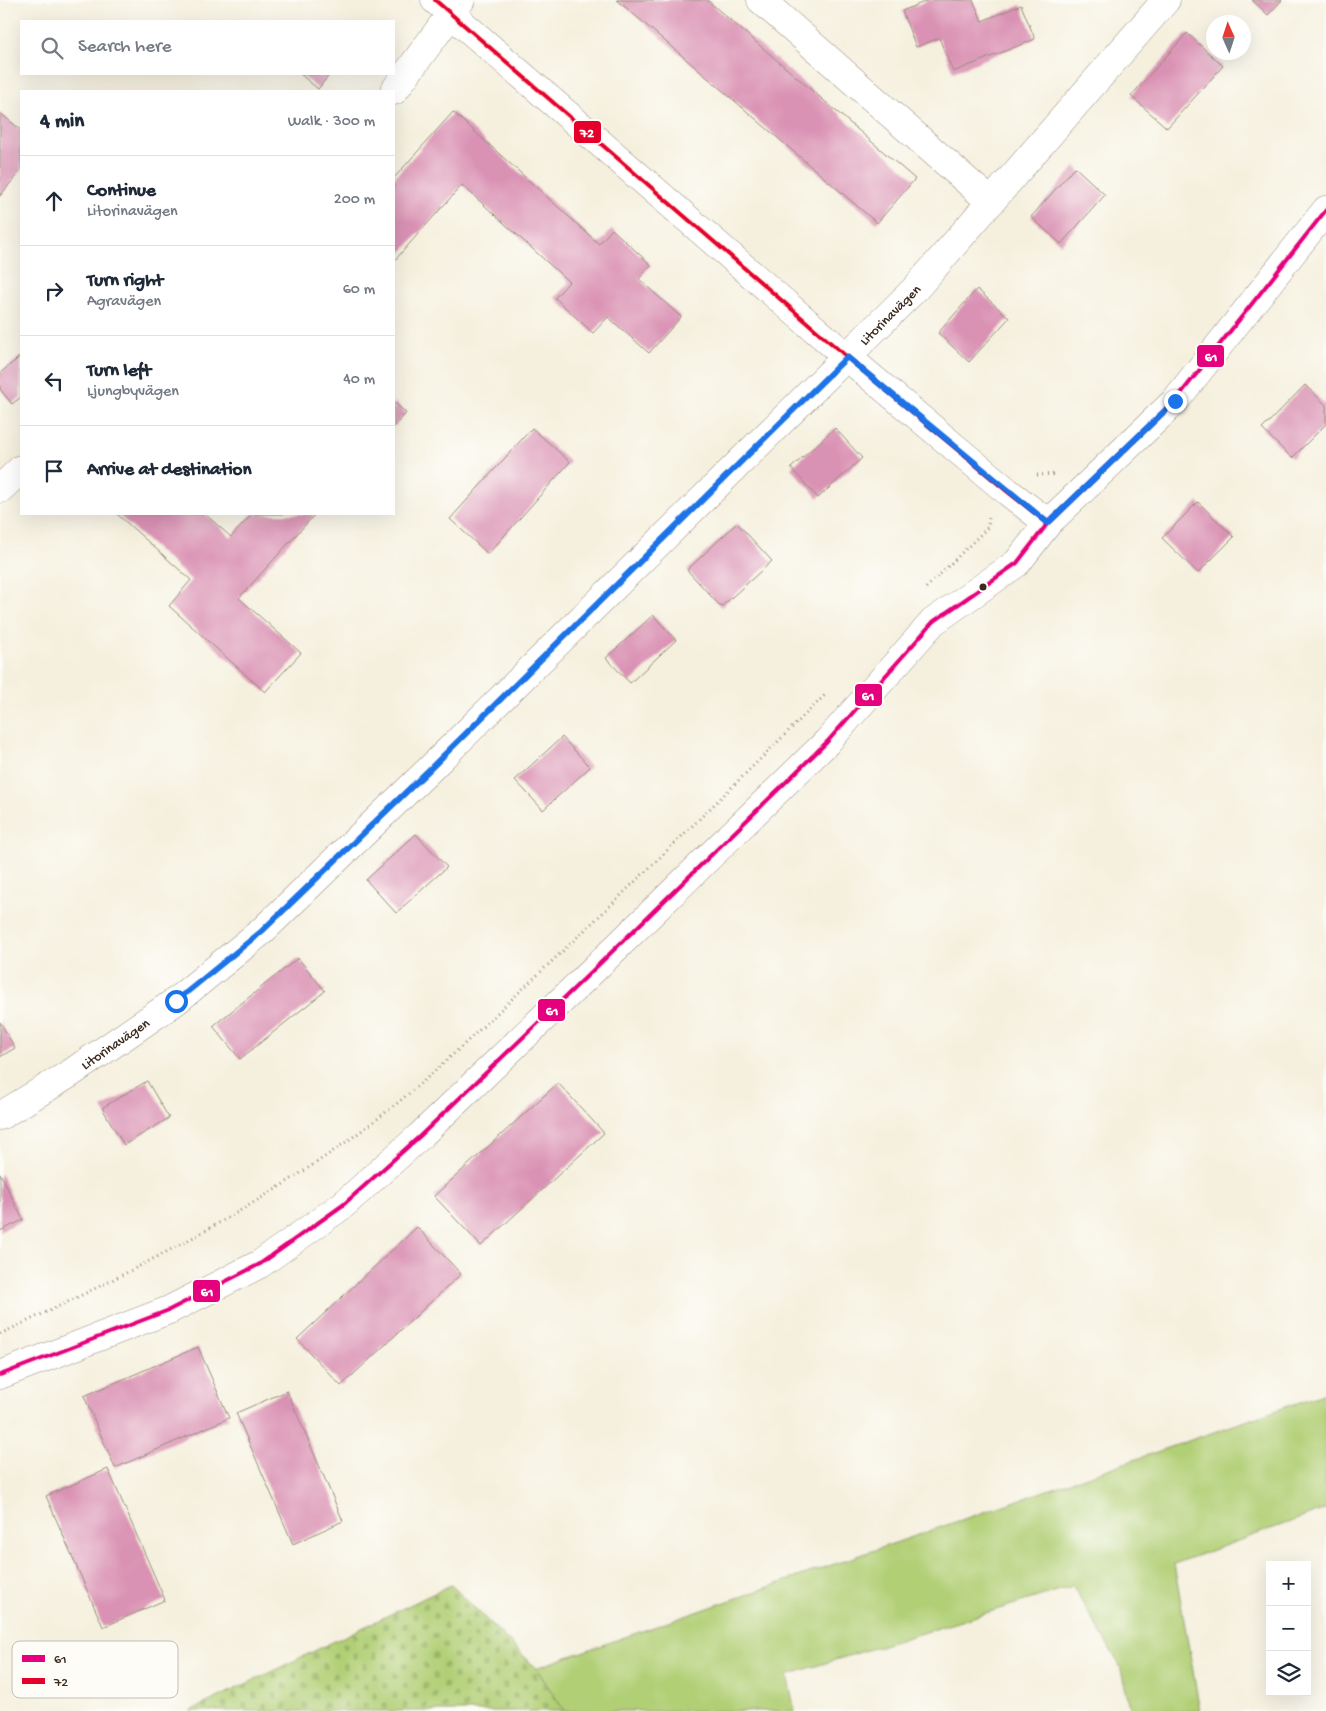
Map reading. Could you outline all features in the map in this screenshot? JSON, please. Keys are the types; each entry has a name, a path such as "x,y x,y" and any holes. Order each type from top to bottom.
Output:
{"street":[{"path":"761,0 991,202"},
{"name":"Litorinavägen","path":"0,1116 71,1073 176,1001 262,931 431,768 916,288 1166,0"},
{"path":"395,90 449,5 847,357 1008,492 1048,523"},
{"path":"0,1375 170,1310 260,1264 343,1205 420,1136 586,978 827,742 933,622 1017,563 1048,523 1175,401 1326,210"},
{"path":"0,489 20,470"}],"path":[{"path":"925,589 988,527 990,511 1028,475 1064,471"},
{"path":"0,1334 85,1294 234,1213 304,1171 382,1115 457,1050 584,931 834,686"}],"green space":[{"path":"1326,1393 1326,1509 1174,1564 1200,1711 1131,1711 1120,1666 1073,1586 787,1675 795,1711 564,1711 536,1668"},
{"path":"451,1585 536,1668 564,1711 190,1711"}],"building":[{"path":"617,0 707,0 915,179 877,223"},
{"path":"929,0 973,0 982,21 1021,5 1035,39 953,72 939,38 916,47 902,11"},
{"path":"1252,0 1282,0 1268,15"},
{"path":"1187,33 1206,50 1206,60 1216,60 1223,66 1167,128 1131,96"},
{"path":"301,75 329,75 318,89"},
{"path":"453,112 599,244 612,229 651,265 639,279 681,317 649,353 608,317 593,333 555,298 569,282 462,185 395,260 395,177"},
{"path":"0,113 20,129 20,171 0,196"},
{"path":"1075,167 1105,195 1061,244 1031,217"},
{"path":"977,289 1009,318 969,362 938,333"},
{"path":"20,357 20,398 12,404 0,389 0,373"},
{"path":"1305,385 1326,405 1326,424 1292,458 1262,429"},
{"path":"395,403 406,413 395,426"},
{"path":"532,428 570,462 488,554 450,519"},
{"path":"835,428 862,458 818,498 791,468"},
{"path":"1198,502 1234,537 1198,573 1162,538"},
{"path":"118,515 206,515 231,537 251,515 314,515 239,598 301,653 265,692 169,606 191,580"},
{"path":"737,523 772,561 721,607 687,570"},
{"path":"653,615 676,640 630,683 606,658"},
{"path":"562,737 590,767 543,810 515,780"},
{"path":"416,834 447,867 396,913 366,880"},
{"path":"298,958 325,991 240,1059 213,1026"},
{"path":"0,1022 15,1048 0,1057"},
{"path":"147,1081 169,1118 124,1145 102,1108"},
{"path":"558,1083 604,1133 481,1246 434,1196"},
{"path":"0,1173 23,1220 0,1231"},
{"path":"417,1227 461,1274 341,1386 297,1339"},
{"path":"198,1347 229,1418 115,1468 84,1396"},
{"path":"287,1391 343,1521 293,1544 236,1413"},
{"path":"108,1469 165,1600 103,1627 46,1496"}],"transit line":[{"name":"72","path":"435,0 847,357 1008,492 1048,523"},
{"name":"61","path":"0,1375 169,1310 260,1264 343,1205 420,1136 827,742 933,622 1017,563 1048,523 1175,401 1326,210"}],"route":[{"path":"176,1001 262,931 431,768 847,357 1008,492 1048,523 1175,401"}]}
